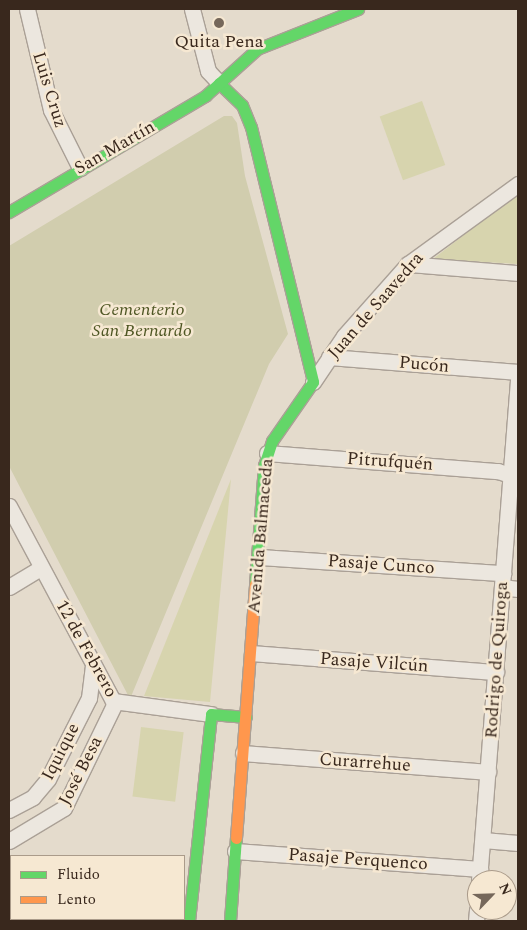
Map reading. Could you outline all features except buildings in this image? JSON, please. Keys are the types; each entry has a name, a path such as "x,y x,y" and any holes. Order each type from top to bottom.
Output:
{"street":[{"name":"Luis Cruz","path":"27,9 51,110 80,168"},
{"path":"192,9 208,71 242,105 251,127 313,382"},
{"name":"San Martín","path":"9,212 80,168 200,99 244,58 270,42 358,9"},
{"name":"Juan de Saavedra","path":"313,382 329,357 408,264 518,184"},
{"path":"408,264 518,273"},
{"name":"Pucón","path":"329,357 518,372"},
{"name":"Rodrigo de Quiroga","path":"480,870 503,580 514,478 518,380"},
{"name":"Avenida Balmaceda","path":"230,921 267,453 313,382"},
{"name":"Pitrufquén","path":"267,453 498,471 514,478"},
{"name":"12 de Febrero","path":"9,506 115,703 246,717"},
{"name":"Pasaje Cunco","path":"260,557 503,580 518,589"},
{"path":"9,587 41,568"},
{"name":"Pasaje Vilcún","path":"252,653 496,672"},
{"name":"Iquique","path":"9,810 45,785 85,706 93,664"},
{"name":"Iquique","path":"85,706 115,703"},
{"name":"José Besa","path":"9,841 64,808 115,703"},
{"path":"189,921 211,714"},
{"name":"Curarrehue","path":"243,753 488,772"},
{"path":"483,840 518,843"},
{"name":"Pasaje Perquenco","path":"235,851 467,873"}],"shaded area":[{"path":"422,101 445,165 403,180 380,116"},
{"path":"518,193 518,264 433,259"},
{"path":"231,479 210,702 144,696"},
{"path":"141,727 184,732 175,802 132,796"}],"green space":[{"name":"Cementerio San Bernardo","path":"224,116 232,116 237,123 245,176 288,334 269,364 130,699 9,466 9,246"}],"traffic: fast":[{"path":"9,212 205,96 257,49 358,9"},
{"path":"219,83 242,105 251,127 313,382 272,441 264,465 255,584"},
{"path":"189,921 211,714 246,717"},
{"path":"230,921 236,838"}],"traffic: slow":[{"path":"236,838 255,584"}],"place":[{"name":"Quita Pena","path":"219,23"}]}
